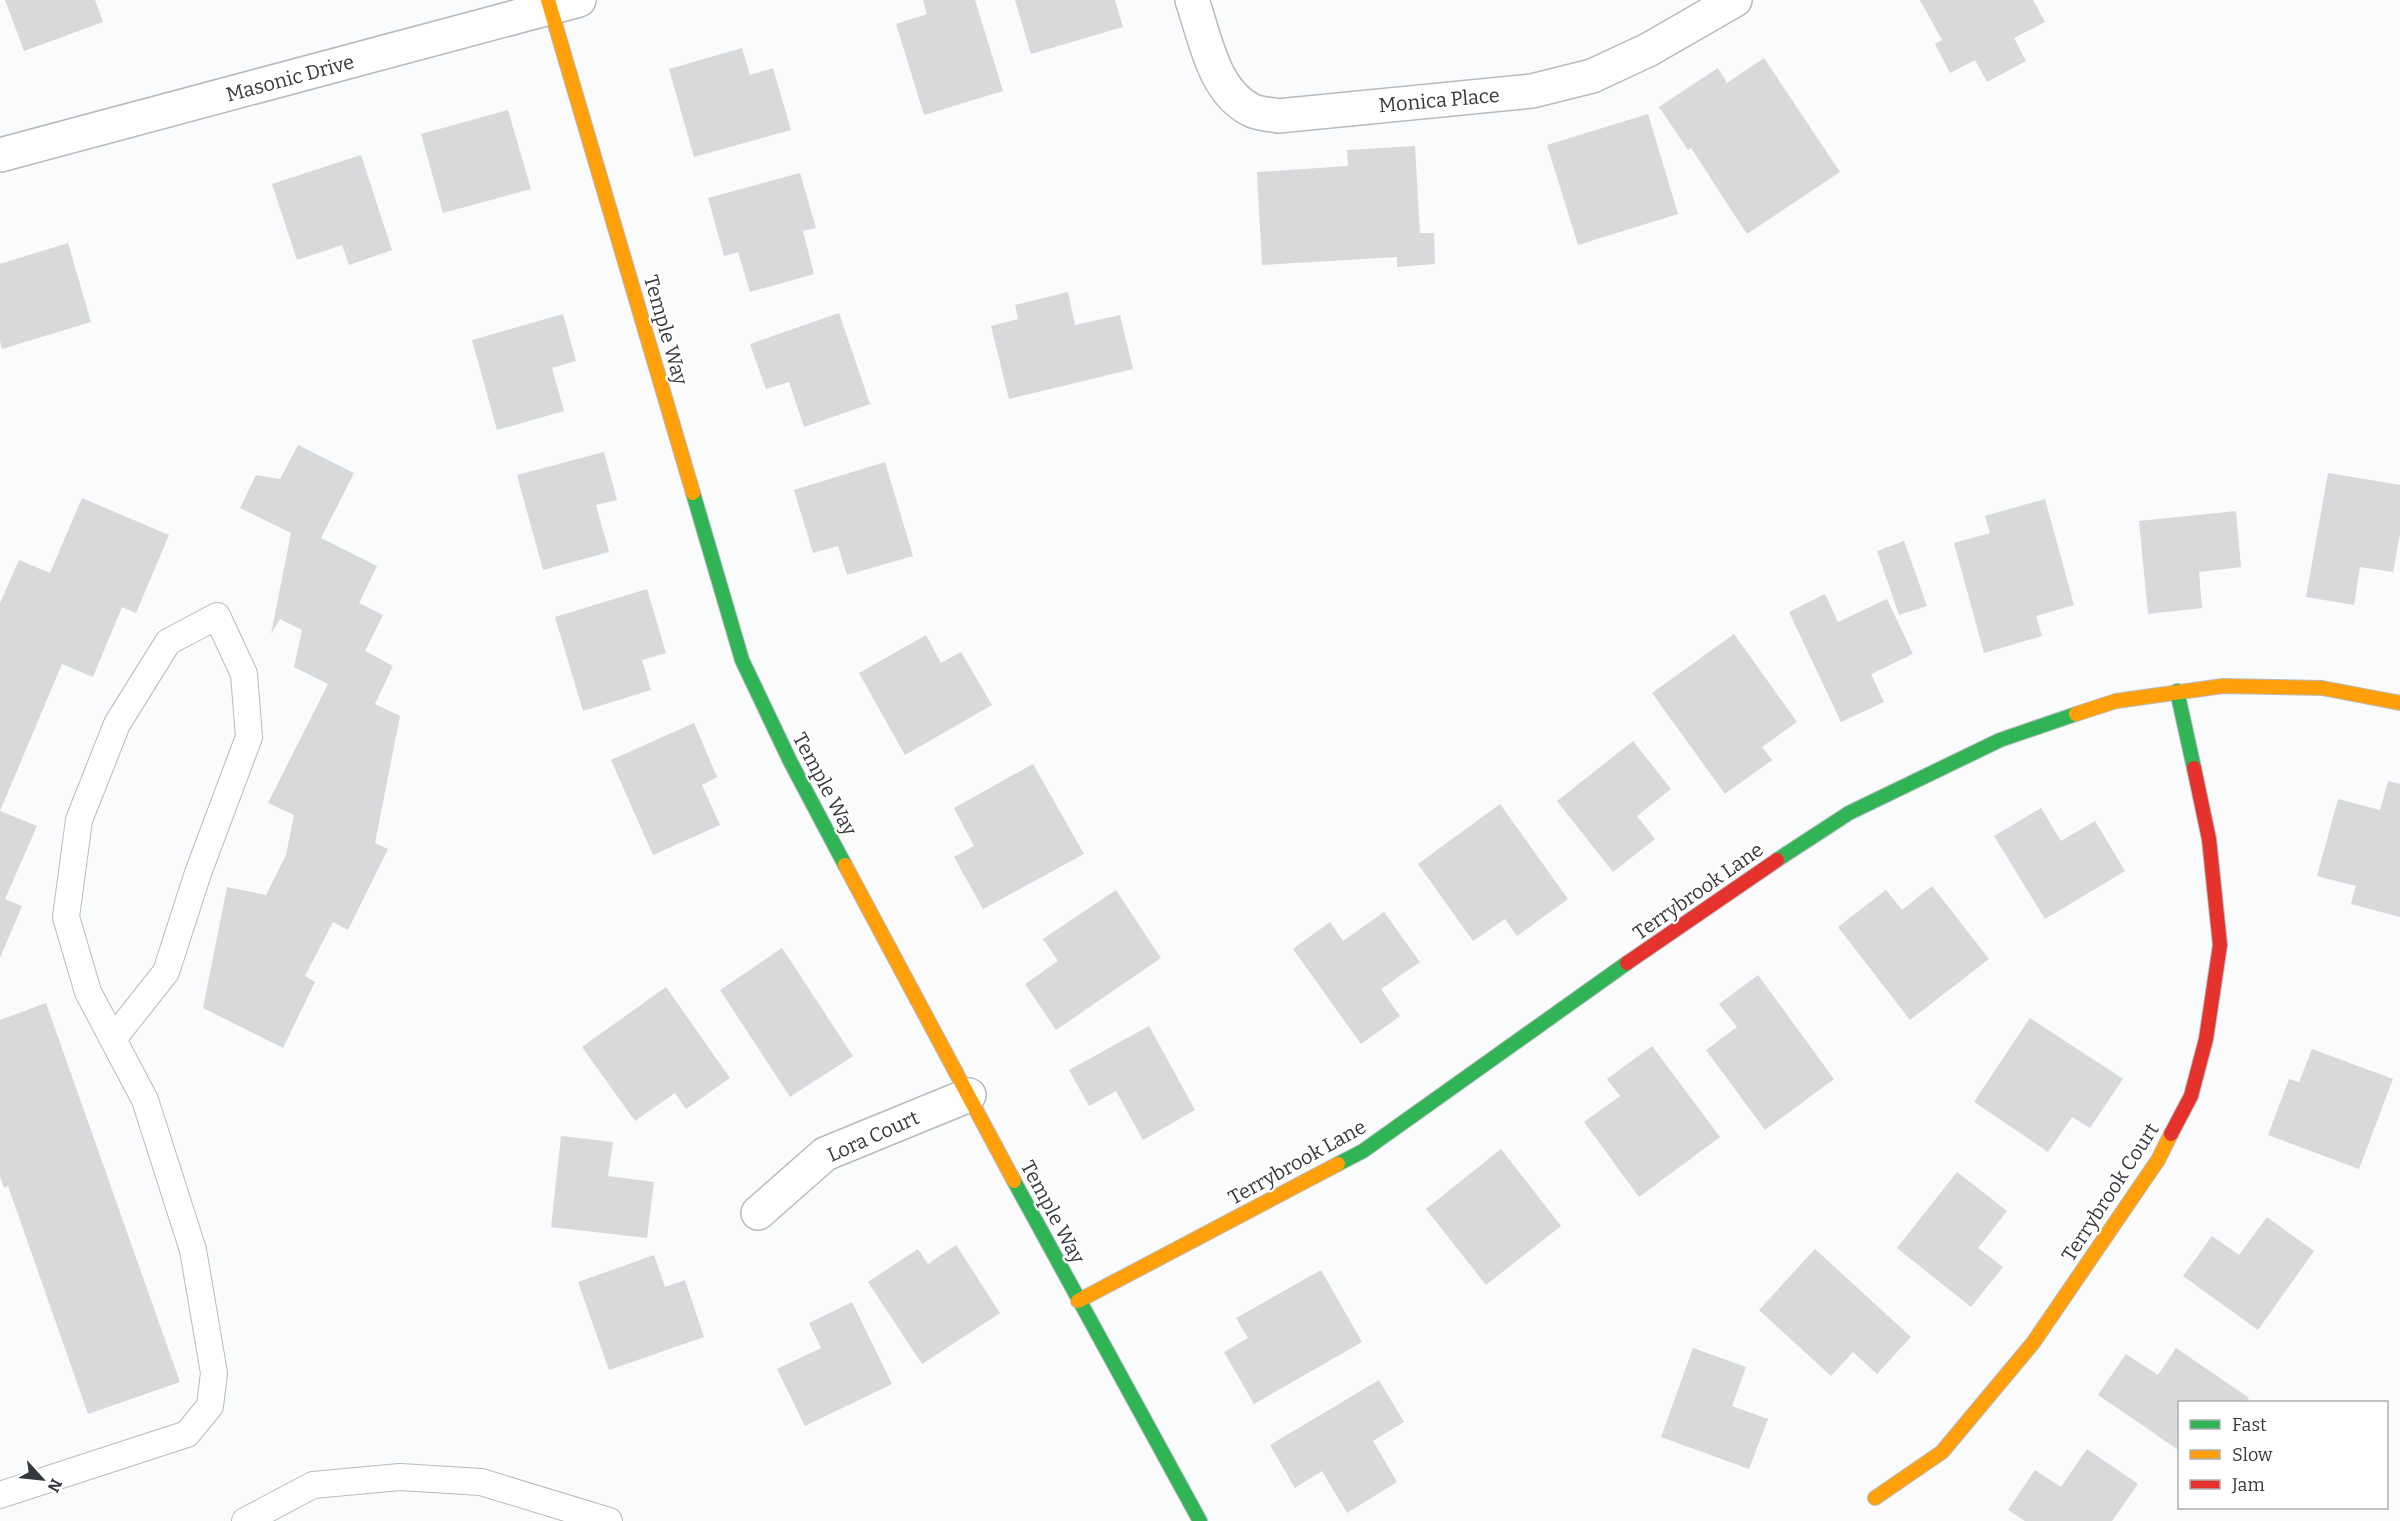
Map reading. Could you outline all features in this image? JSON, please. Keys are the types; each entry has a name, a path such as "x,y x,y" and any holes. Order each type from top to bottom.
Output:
{"street":[{"name":"Monica Place","path":"1192,0 1216,71 1232,97 1252,111 1278,116 1532,91 1592,76 1648,50 1735,0"},
{"name":"Masonic Drive","path":"0,155 559,3"},
{"name":"Temple Way","path":"559,3 742,660 790,761 1078,1301 1200,1521"},
{"name":"Terrybrook Lane","path":"1078,1301 1363,1151 1733,888 1849,813 2000,740 2116,701 2223,686 2322,688 2400,703"},
{"name":"Terrybrook Court","path":"1875,1498 1942,1452 2033,1342 2158,1160 2191,1096 2206,1039 2220,945 2209,839 2177,691"},
{"name":"Lora Court","path":"758,1214 825,1154 969,1095"}],"lane":[{"path":"0,1495 188,1434 210,1406 214,1373 193,1250 145,1100 88,992 66,917 80,820 117,724 168,642 217,616 244,674 249,737 198,873 166,972 113,1039"},
{"path":"245,1521 313,1485 400,1477 480,1482 575,1517 609,1521"}],"building":[{"path":"5,0 95,0 103,22 24,51"},
{"path":"923,0 975,0 1003,91 924,115 896,24 927,14"},
{"path":"1015,0 1115,0 1123,27 1031,54"},
{"path":"1920,0 2033,0 2045,22 2014,38 2026,61 1987,82 1975,60 1950,73 1935,44 1942,40"},
{"path":"742,48 750,75 773,68 791,130 694,157 669,69"},
{"path":"1764,58 1840,172 1747,234 1691,148 1688,150 1659,107 1718,68 1727,83"},
{"path":"508,110 531,189 443,213 421,134"},
{"path":"1648,114 1678,214 1578,245 1547,145"},
{"path":"1415,146 1420,233 1434,233 1435,264 1397,267 1397,257 1262,265 1257,172 1348,166 1347,150"},
{"path":"361,155 392,250 349,265 342,245 297,260 272,184"},
{"path":"800,173 816,228 803,231 814,274 750,292 738,252 724,256 708,198"},
{"path":"68,243 91,322 2,349 0,341 0,264"},
{"path":"1068,292 1075,325 1120,315 1133,369 1009,399 991,326 1018,319 1015,305"},
{"path":"839,313 870,404 804,427 789,382 766,389 750,344"},
{"path":"563,314 576,361 552,368 564,411 497,430 472,340"},
{"path":"298,445 354,473 321,538 377,566 359,603 383,615 365,651 393,666 375,704 400,716 375,843 388,849 348,930 333,922 305,976 315,982 283,1048 203,1008 227,887 266,895 286,855 294,815 268,803 328,684 294,667 302,630 280,619 271,634 291,533 240,508 256,475 280,479"},
{"path":"604,452 617,500 596,505 609,552 543,570 517,475"},
{"path":"885,462 913,556 847,575 838,546 813,553 794,490"},
{"path":"2328,473 2400,485 2400,534 2393,572 2360,567 2354,605 2306,597"},
{"path":"82,498 169,535 136,613 122,607 93,677 62,664 0,811 0,603 19,560 50,573"},
{"path":"2045,499 2074,605 2036,616 2042,636 1984,653 1954,543 1990,533 1985,516"},
{"path":"2236,511 2241,567 2199,572 2202,608 2148,614 2139,521"},
{"path":"1904,541 1927,606 1899,615 1877,551"},
{"path":"647,589 666,653 642,660 651,690 583,711 555,617"},
{"path":"1825,594 1838,622 1887,599 1913,654 1871,674 1884,702 1841,722 1789,612"},
{"path":"1734,634 1797,722 1762,747 1772,760 1725,794 1652,693"},
{"path":"926,635 941,663 961,652 992,705 905,755 859,673"},
{"path":"694,723 717,777 702,785 720,825 653,855 611,760"},
{"path":"1633,741 1671,789 1637,816 1655,839 1613,872 1557,801"},
{"path":"1033,764 1084,854 983,909 954,857 974,846 954,808"},
{"path":"2388,781 2400,784 2400,917 2351,904 2356,886 2317,876 2338,799 2380,810"},
{"path":"1500,804 1568,899 1517,936 1505,919 1473,941 1418,864"},
{"path":"2041,808 2061,841 2095,821 2125,871 2045,919 1994,836"},
{"path":"0,811 37,826 5,899 22,906 0,958"},
{"path":"1932,886 1989,959 1910,1020 1838,927 1886,890 1902,910"},
{"path":"1116,890 1161,958 1056,1030 1025,984 1058,961 1043,939"},
{"path":"1384,912 1420,962 1381,989 1400,1016 1361,1044 1293,949 1330,922 1343,941"},
{"path":"782,948 853,1056 790,1097 720,990"},
{"path":"1758,975 1834,1079 1765,1130 1706,1050 1737,1027 1719,1004"},
{"path":"666,987 730,1078 686,1109 675,1093 635,1121 582,1047"},
{"path":"46,1003 180,1382 88,1414 8,1186 4,1188 0,1176 0,1020"},
{"path":"2030,1018 2123,1079 2090,1128 2072,1117 2048,1152 1974,1102"},
{"path":"1149,1026 1195,1110 1143,1140 1116,1091 1089,1106 1069,1070"},
{"path":"1652,1046 1720,1137 1639,1197 1584,1122 1620,1096 1607,1079"},
{"path":"2312,1049 2393,1079 2359,1169 2268,1135 2289,1079 2299,1082"},
{"path":"561,1136 613,1142 608,1176 654,1182 647,1238 551,1227"},
{"path":"1501,1149 1561,1226 1486,1285 1426,1209"},
{"path":"1957,1172 2007,1211 1978,1248 2003,1267 1971,1307 1897,1248"},
{"path":"2267,1217 2314,1251 2258,1330 2183,1276 2212,1236 2239,1255"},
{"path":"956,1245 1000,1313 922,1364 868,1282 918,1249 928,1264"},
{"path":"1815,1249 1911,1337 1877,1374 1853,1352 1831,1376 1759,1310"},
{"path":"654,1255 665,1287 685,1280 704,1337 609,1370 578,1282"},
{"path":"1321,1270 1362,1342 1254,1404 1224,1352 1248,1338 1236,1318"},
{"path":"852,1302 892,1384 805,1426 777,1369 821,1348 809,1323"},
{"path":"1693,1348 1746,1367 1732,1406 1768,1419 1749,1469 1661,1437"},
{"path":"2176,1348 2249,1398 2247,1401 2178,1401 2178,1450 2098,1395 2126,1354 2158,1375"},
{"path":"1379,1380 1404,1422 1373,1441 1397,1482 1347,1513 1322,1471 1295,1488 1270,1445"},
{"path":"2087,1449 2138,1484 2112,1521 2025,1521 2008,1510 2035,1470 2061,1487"}],"traffic: fast":[{"path":"693,493 742,660 790,761 845,865"},
{"path":"2177,691 2194,768"},
{"path":"1777,860 1849,813 2000,740 2076,714"},
{"path":"1338,1164 1363,1151 1627,963"},
{"path":"1014,1181 1200,1521"}],"traffic: slow":[{"path":"548,0 693,493"},
{"path":"2076,714 2116,701 2223,686 2322,688 2400,703"},
{"path":"845,865 1014,1181"},
{"path":"1875,1498 1942,1452 2033,1343 2158,1160 2171,1134"},
{"path":"1078,1301 1338,1164"}],"traffic: jam":[{"path":"2171,1134 2191,1096 2206,1039 2220,945 2209,839 2194,768"},
{"path":"1627,963 1777,860"}]}
